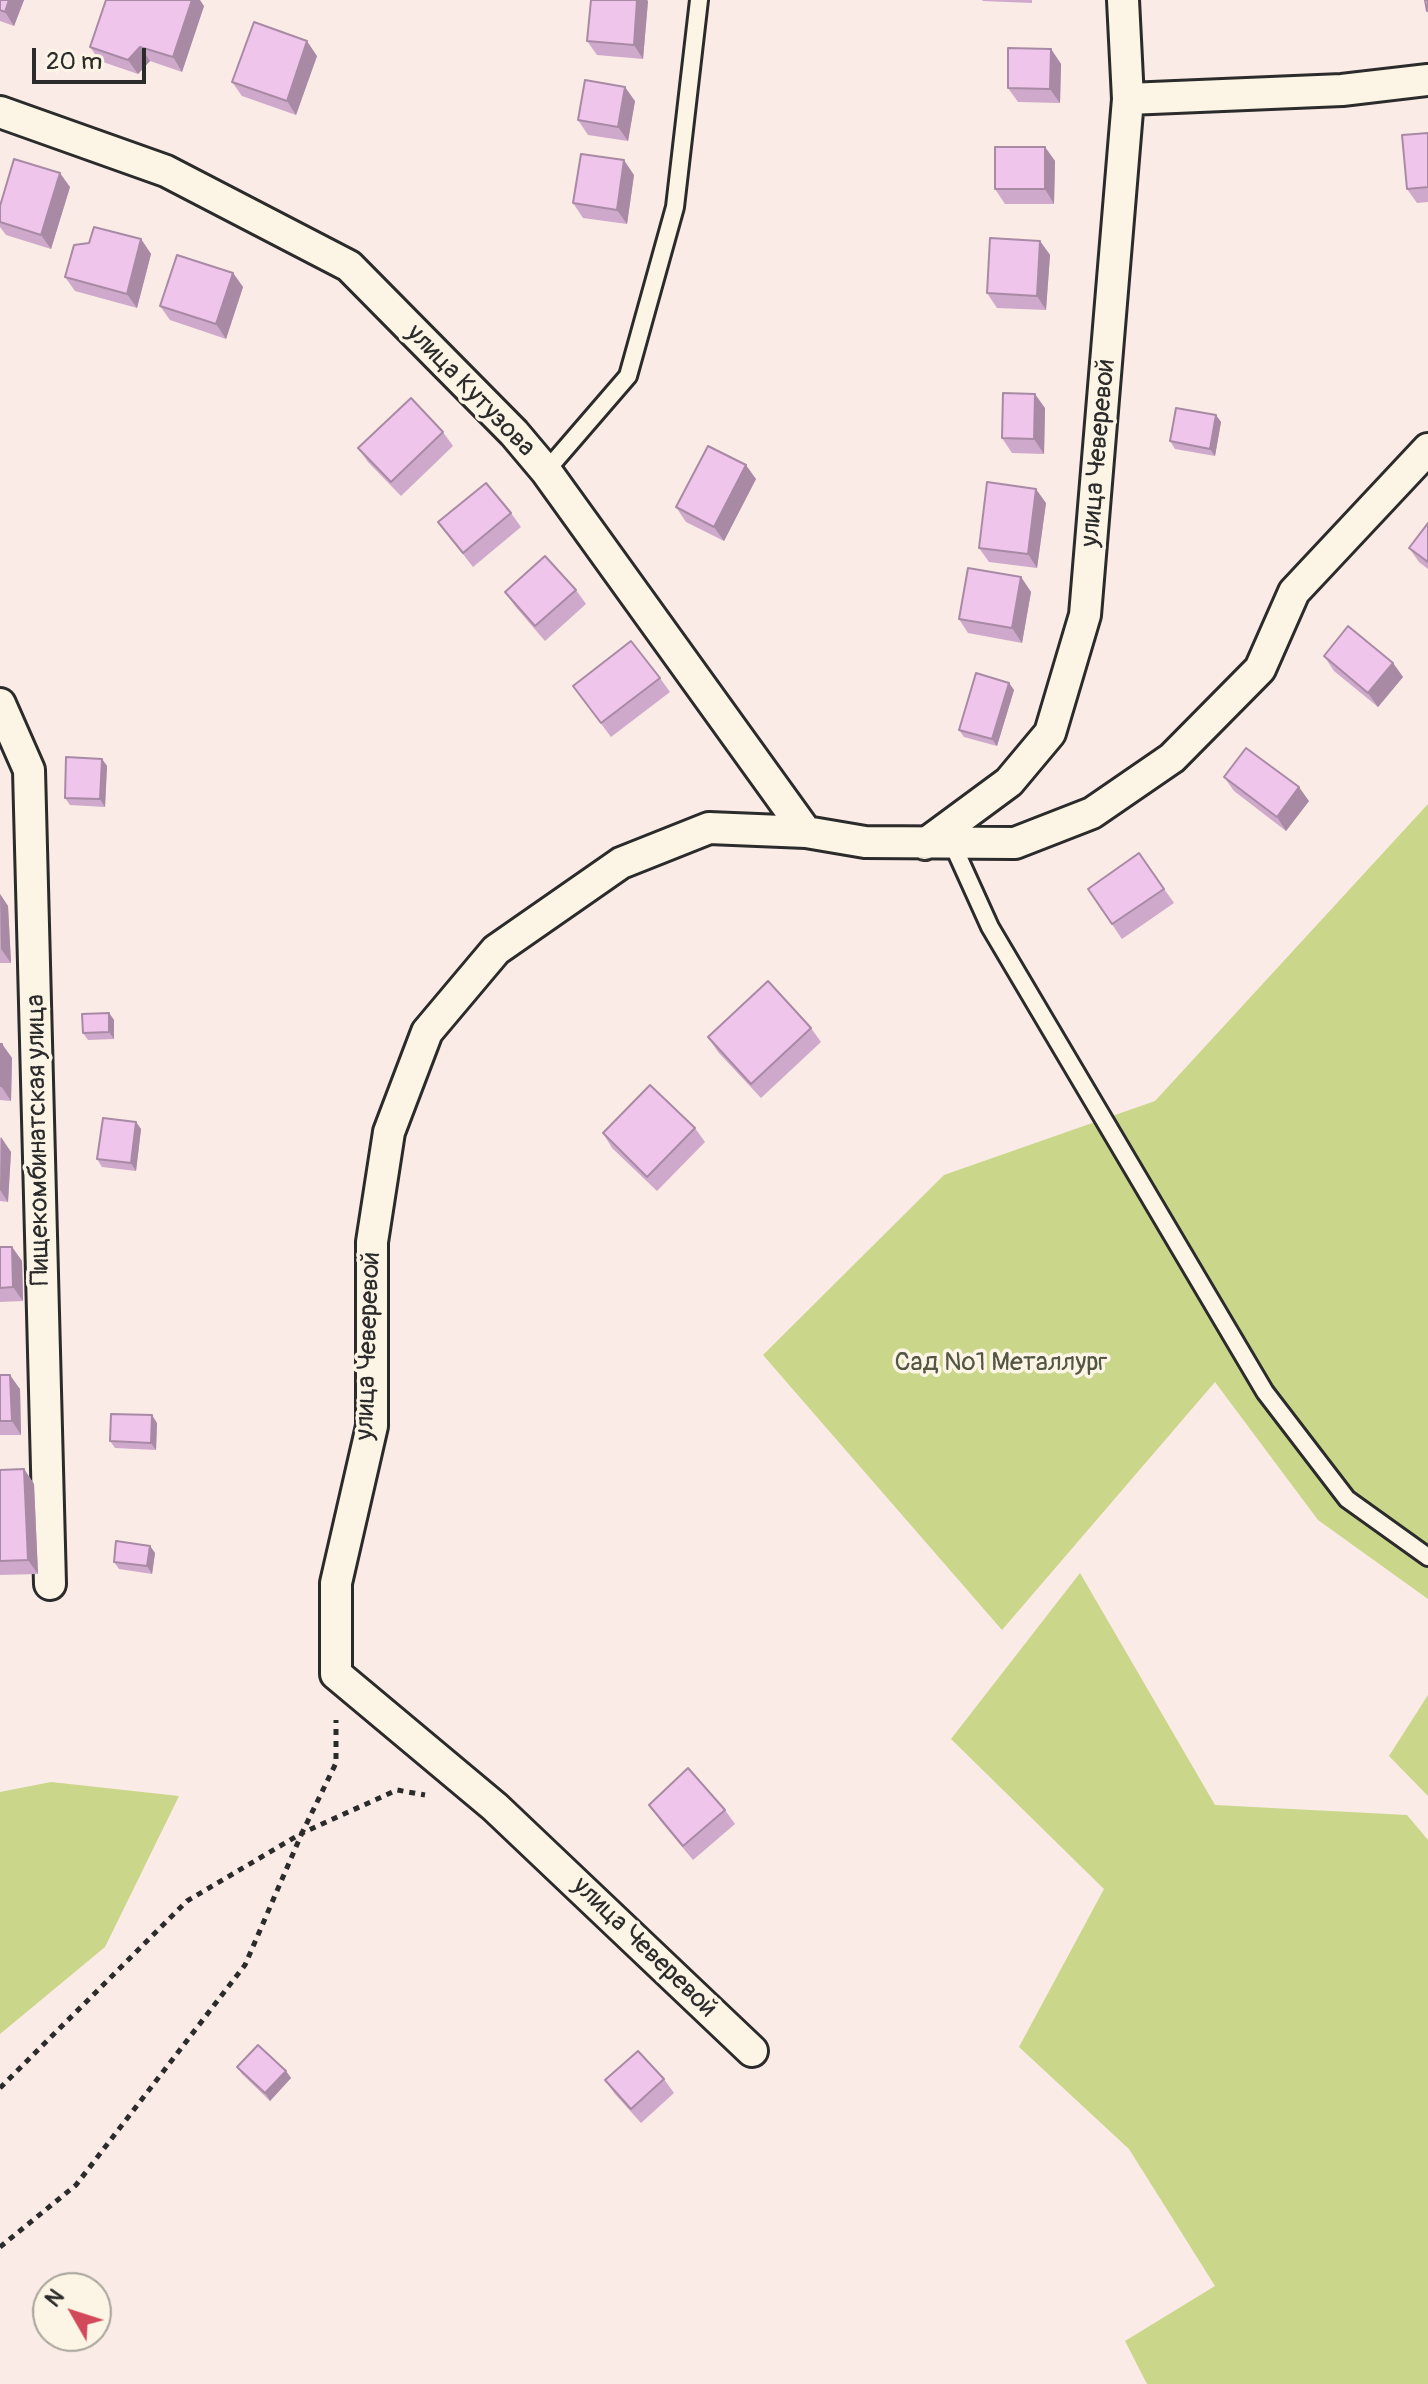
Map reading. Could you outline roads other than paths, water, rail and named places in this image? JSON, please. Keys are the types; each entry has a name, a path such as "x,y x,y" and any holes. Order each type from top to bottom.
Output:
{"street":[{"name":"улица Чеверевой","path":"938,844 1009,782 1050,733 1085,615 1128,99 1123,0"},
{"path":"1128,99 1342,90 1428,80"},
{"name":"улица Кутузова","path":"0,112 166,171 349,266 514,433 546,471 806,832"},
{"name":"улица Чеверевой","path":"752,2051 495,1807 336,1674 336,1583 372,1426 372,1242 389,1132 427,1032 496,950 621,863 709,828 806,832 865,842 1015,843 1092,813 1172,758 1260,669 1294,592 1428,449"},
{"name":"Пищекомбинатская улица","path":"0,704 29,770 50,1584"}],"lane":[{"path":"546,471 628,376 675,207 699,0"},
{"path":"938,844 1265,1392 1347,1499 1428,1557"}],"park label":[{"name":"Сад №1 Металлург","path":"1001,1363"}]}
